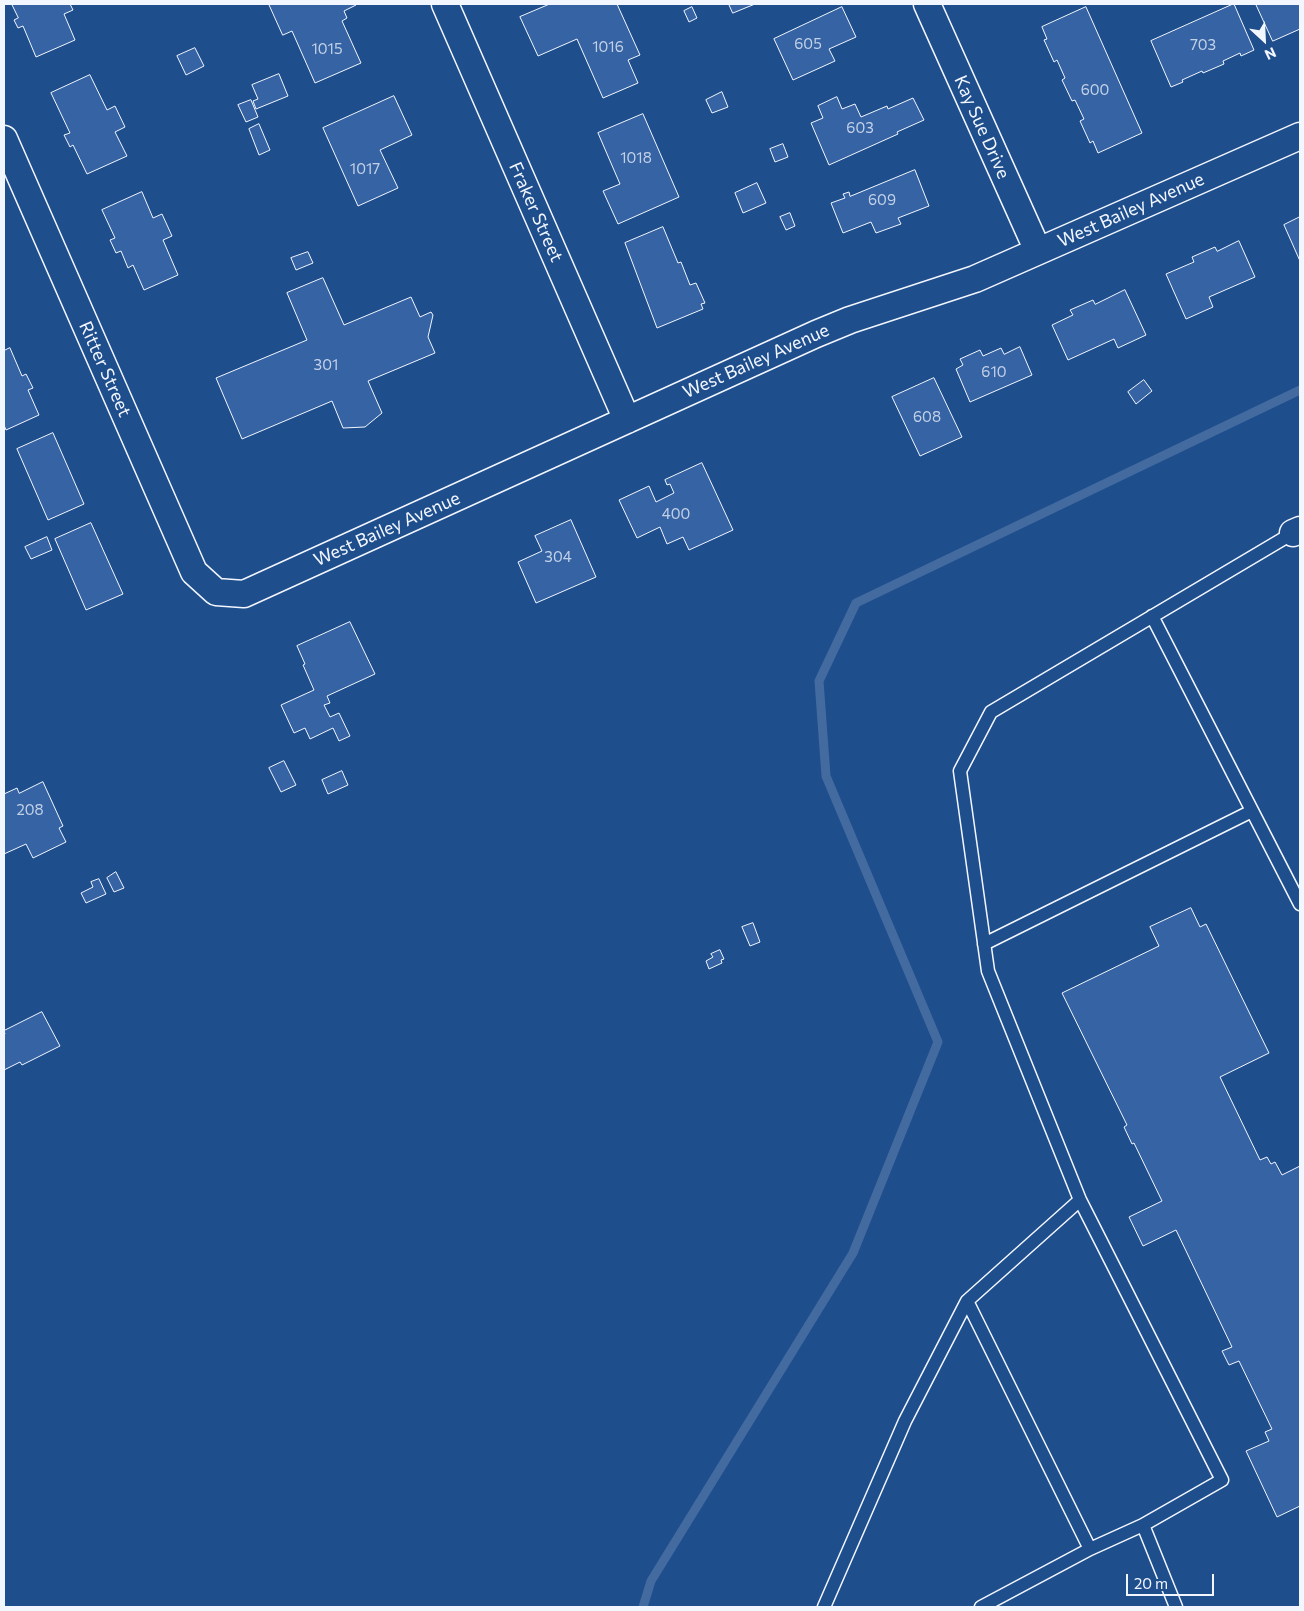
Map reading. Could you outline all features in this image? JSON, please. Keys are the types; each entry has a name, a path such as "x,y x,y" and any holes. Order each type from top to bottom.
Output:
{"street":[{"name":"Fraker Street","path":"445,4 627,420"},
{"name":"Kay Sue Drive","path":"927,4 1038,251"},
{"name":"West Bailey Avenue","path":"216,592 244,594 816,334 850,320 975,279 1300,136"},
{"name":"Ritter Street","path":"4,138 12,181 194,572 216,592"}],"lane":[{"path":"981,1607 1090,1549 1143,1525 1222,1480 1080,1200 988,971 960,771 991,712 1297,532"},
{"path":"1152,616 1300,904"},
{"path":"984,944 1252,811"},
{"path":"824,1607 905,1421 967,1300 1080,1200"},
{"path":"967,1300 1090,1549"},
{"path":"1143,1525 1176,1607"}],"building":[{"path":"12,4 70,4 73,10 64,14 75,40 36,57 23,26 18,28 14,20 18,18"},
{"path":"269,4 355,4 344,11 347,18 342,21 361,63 315,83 292,31 283,35"},
{"path":"550,4 617,4 640,55 628,60 638,83 603,98 577,39 538,56 520,17"},
{"path":"729,4 755,4 733,13"},
{"path":"1234,4 1254,50 1241,56 1240,53 1223,61 1224,64 1203,73 1202,71 1171,87 1151,41"},
{"path":"1256,4 1300,4 1300,29 1273,41"},
{"path":"692,7 697,18 689,22 684,11"},
{"path":"842,7 856,37 829,49 835,61 793,80 774,39"},
{"path":"1086,7 1142,133 1098,153 1093,141 1090,143 1080,121 1084,119 1075,100 1072,101 1062,80 1065,78 1057,60 1054,62 1044,40 1047,39 1042,27"},
{"path":"195,48 204,66 186,75 177,56"},
{"path":"279,74 288,96 256,109 253,101 258,99 252,85"},
{"path":"90,75 107,110 115,106 125,127 115,132 127,156 87,174 73,145 70,147 64,135 70,133 51,93"},
{"path":"722,92 728,107 712,113 706,100"},
{"path":"394,96 412,135 380,150 398,188 358,206 323,128"},
{"path":"837,97 842,109 855,104 861,117 887,106 888,109 913,98 924,120 897,132 898,134 829,165 811,123 823,118 818,106"},
{"path":"251,100 258,117 246,122 238,105"},
{"path":"643,114 679,197 618,224 603,191 620,184 598,133"},
{"path":"259,124 270,150 259,155 249,129"},
{"path":"783,144 788,157 775,162 770,149"},
{"path":"915,170 929,206 898,218 901,224 876,233 871,222 843,233 831,203 845,198 843,194 849,192 850,196"},
{"path":"757,183 766,203 743,213 735,193"},
{"path":"142,192 153,218 162,214 172,236 163,240 178,275 144,290 133,265 128,268 121,251 116,253 110,240 115,238 102,210"},
{"path":"790,213 795,226 786,230 780,217"},
{"path":"1300,217 1300,261 1284,225"},
{"path":"663,227 678,263 681,262 690,285 696,283 705,303 701,304 703,309 657,328 625,243"},
{"path":"1239,241 1255,277 1209,297 1213,307 1186,319 1166,274 1194,262 1192,257 1215,247 1217,251"},
{"path":"308,252 313,263 296,270 291,258"},
{"path":"323,278 344,325 411,297 420,317 431,312 433,315 428,337 435,353 368,381 382,413 365,427 343,428 332,401 242,439 216,378 307,340 287,293"},
{"path":"1125,290 1146,335 1118,348 1114,339 1068,360 1052,325 1073,315 1070,310 1093,300 1095,304"},
{"path":"1020,347 1032,375 970,402 956,369 963,365 960,359 980,350 983,356 1001,348 1004,354"},
{"path":"10,348 22,376 26,374 33,388 28,390 39,415 6,430 4,425 4,351"},
{"path":"934,378 962,437 920,456 892,397"},
{"path":"1144,380 1152,391 1136,404 1128,392"},
{"path":"53,433 84,504 48,520 17,449"},
{"path":"702,463 733,530 689,550 683,537 667,544 660,527 637,538 619,500 649,486 656,502 674,493 670,484 667,485 665,480"},
{"path":"571,520 596,577 536,603 518,562 542,551 535,536"},
{"path":"91,523 123,594 86,610 55,539"},
{"path":"47,537 52,550 31,559 25,547"},
{"path":"350,622 375,674 327,696 330,703 324,705 330,717 339,713 350,736 339,741 333,728 310,739 305,728 294,733 281,705 314,690 297,646"},
{"path":"284,761 296,785 281,792 269,768"},
{"path":"342,771 348,785 328,794 322,780"},
{"path":"43,782 63,826 59,828 66,842 33,858 26,844 4,854 4,794 17,788 19,793"},
{"path":"116,872 124,888 114,892 107,878"},
{"path":"99,879 106,894 86,903 81,893 93,887 91,882"},
{"path":"1191,908 1200,927 1206,924 1269,1053 1220,1077 1260,1160 1267,1157 1271,1164 1275,1162 1282,1175 1300,1166 1300,1506 1277,1517 1246,1451 1269,1441 1265,1432 1272,1429 1239,1361 1229,1365 1222,1351 1232,1347 1176,1230 1143,1246 1129,1217 1162,1201 1134,1143 1132,1144 1124,1127 1127,1125 1062,993 1159,946 1150,927"},
{"path":"753,923 760,942 750,946 742,927"},
{"path":"720,950 724,959 721,960 722,963 709,969 706,961 713,957 711,954"},
{"path":"42,1012 60,1046 22,1065 20,1062 4,1070 4,1031"}],"waterway":[{"path":"643,1607 651,1581 853,1253 938,1042 826,776 819,681 856,603 1300,390"}]}
